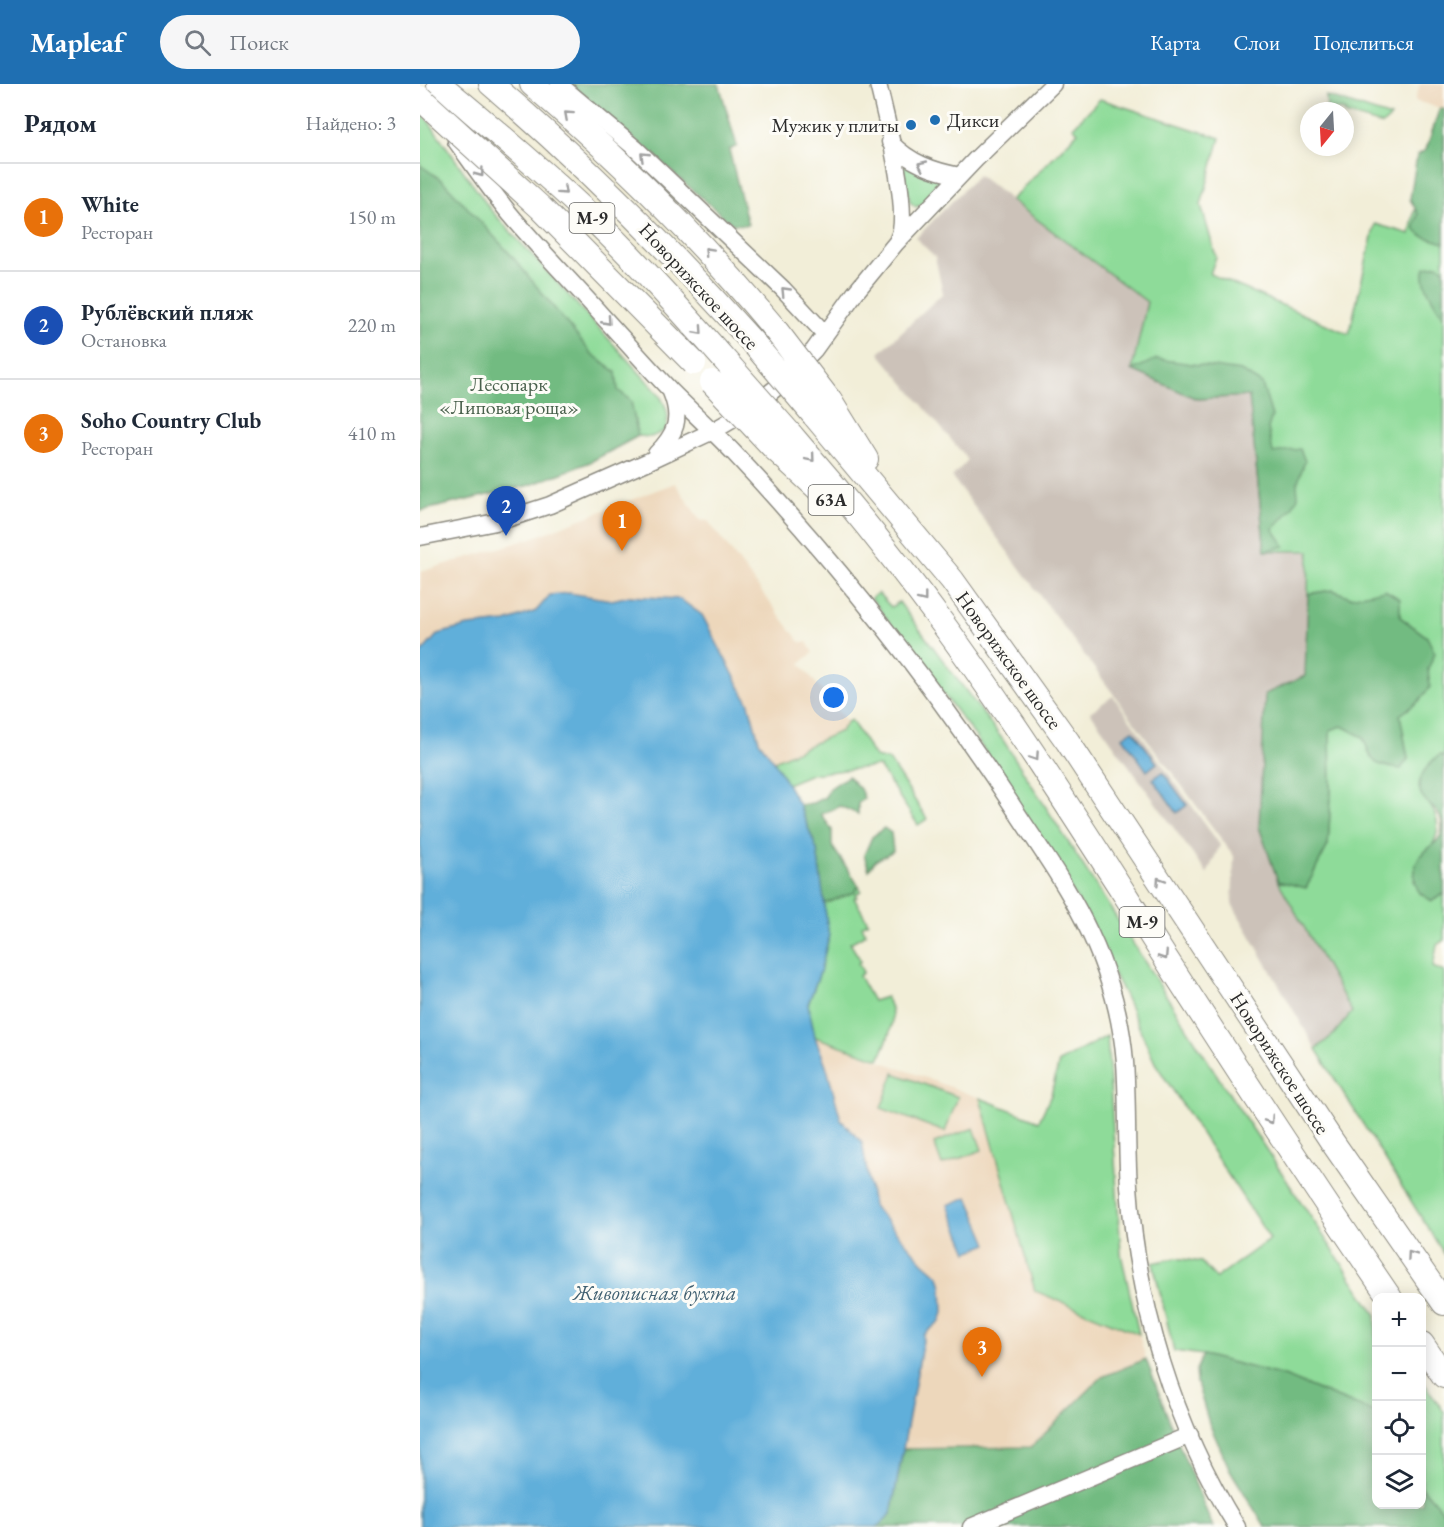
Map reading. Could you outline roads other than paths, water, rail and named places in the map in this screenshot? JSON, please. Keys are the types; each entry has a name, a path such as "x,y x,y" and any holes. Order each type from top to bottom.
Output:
{"highway":[{"name":"Новорижское шоссе","path":"439,84 505,139 591,217 663,291 721,374 783,442 832,482 887,551 943,624 1034,756 1297,1161 1387,1293"},
{"name":"Новорижское шоссе","path":"491,84 617,198 685,267 754,345 822,408 850,459 952,580 1068,742 1331,1140 1444,1303"},
{"path":"532,84 616,159 686,227 726,271 774,328 822,408 910,530"},
{"path":"420,98 541,208 694,363 721,374"},
{"name":"63A","path":"783,442 887,551"},
{"path":"1424,1347 1444,1376"}],"street":[{"path":"559,84 635,148 783,289 825,334"},
{"path":"878,84 900,198 902,228 896,243"},
{"path":"420,537 501,520 550,505 713,431 744,413 781,384 814,350 855,293 896,243 1053,84"},
{"path":"420,92 508,212 671,391 713,431 851,586 982,760 1061,880 1092,937 1106,973 1121,1031 1125,1060 1129,1186 1138,1268 1152,1327 1168,1380 1190,1435 1213,1488 1238,1527"},
{"path":"890,142 899,152 927,168 960,176"},
{"path":"900,198 909,209 923,214"},
{"path":"649,461 668,443 677,423 678,412 671,391"},
{"path":"971,1527 1190,1435"}],"water":[{"name":"Живописная бухта","path":"569,593 612,600 629,596 680,599 702,615 749,704 759,741 774,761 799,805 817,850 829,937 820,972 808,1004 815,1037 826,1065 841,1120 862,1142 873,1206 923,1262 939,1276 942,1286 943,1313 940,1321 924,1335 891,1514 877,1527 420,1527 420,654 438,634 468,626 506,622 536,611 550,595"},
{"path":"1133,730 1157,763 1147,771 1123,737"},
{"path":"1163,772 1187,805 1177,813 1153,779"},
{"path":"968,1197 988,1244 968,1252 948,1205"}],"place":[{"name":"Дикси","path":"935,120"},
{"name":"Мужик у плиты","path":"911,125"},
{"name":"Рублёвский пляж","path":"506,536"},
{"name":"White","path":"622,551"},
{"name":"Soho Country Club","path":"982,1377"}],"park label":[{"name":"Лесопарк «Липовая роща»","path":"509,396"}]}
